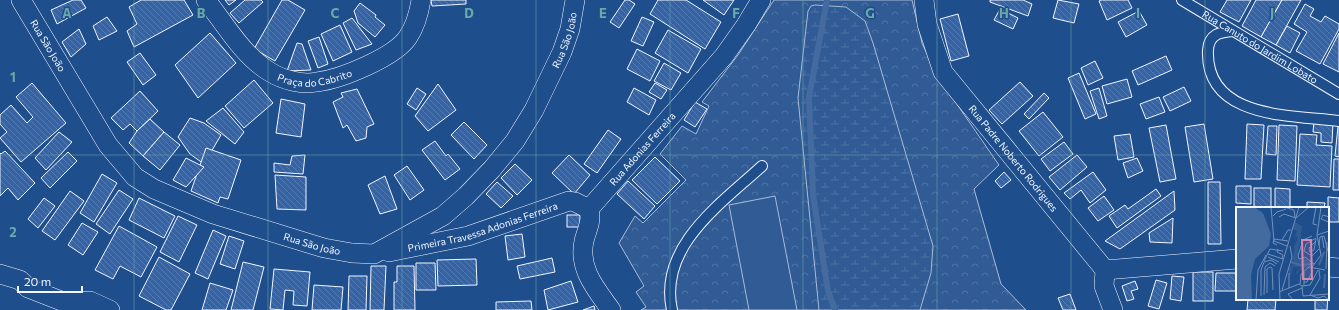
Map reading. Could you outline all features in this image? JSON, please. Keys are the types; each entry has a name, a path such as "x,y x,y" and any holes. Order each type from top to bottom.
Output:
{"street":[{"name":"Rua São João","path":"21,0 108,145 126,168 139,180 154,189 213,214 324,248 352,253 374,254 443,216 466,196 492,169 515,141 534,110 562,52 570,29 575,0"},
{"name":"Praça do Cabrito","path":"206,0 250,56 270,73 294,82 316,83 350,73 374,62 408,38 418,16 421,0"},
{"name":"Rua Adonias Ferreira","path":"589,209 724,56 746,25 761,0"},
{"name":"Rua Padre Noberto Rodrigues","path":"924,0 927,24 943,72 1105,270"},
{"name":"Primeira Travessa Adonias Ferreira","path":"374,254 418,248 468,236 570,201 576,202 589,209"},
{"path":"589,209 591,217 584,244 585,269 590,281 611,310"},
{"path":"1113,310 1104,286 1105,270 1236,259"},
{"path":"1329,267 1339,268"},
{"path":"0,274 20,280 28,288 64,302 90,301 110,310"}],"lane":[{"name":"Rua Canuto do Jardim Lobato","path":"1182,0 1339,94"},
{"path":"1233,31 1220,32 1212,37 1208,47 1208,61 1211,75 1228,97 1241,106 1260,111 1339,120"},
{"path":"672,310 670,286 675,263 684,244 699,224 762,166"}],"green space":[{"path":"774,0 912,0 922,43 936,74 999,165 974,189 1001,284 1026,310 641,310 646,307 636,292 644,286 619,243 635,216 643,223 686,180 660,154 682,126 696,134 709,106 702,102 738,55"},
{"path":"811,6 846,7 865,21 873,43 933,246 931,273 920,310 819,310 798,98 808,11"}],"shaded area":[{"path":"775,196 797,310 749,310 729,205"}],"building":[{"path":"73,0 81,0 86,8 57,24 51,10"},
{"path":"141,0 184,0 193,15 134,47 127,31 137,24 129,7"},
{"path":"225,0 236,0 229,5"},
{"path":"245,0 261,0 263,2 239,23 230,13"},
{"path":"282,0 288,0 305,10 275,61 254,49"},
{"path":"431,0 466,0 466,4 432,6"},
{"path":"625,0 629,0 635,4 619,28 610,22"},
{"path":"658,0 686,0 721,22 705,49 650,14"},
{"path":"703,0 734,0 724,15"},
{"path":"990,0 1023,0 1032,4 1028,16 990,2"},
{"path":"1058,0 1079,4 1074,23 1053,18"},
{"path":"1128,0 1132,8 1107,20 1099,1"},
{"path":"1227,0 1251,0 1239,22 1220,12"},
{"path":"1256,0 1282,0 1261,37 1242,26"},
{"path":"1282,0 1301,0 1276,45 1261,37"},
{"path":"360,3 376,15 375,17 385,25 375,37 358,23 354,11"},
{"path":"1305,4 1314,9 1310,16 1321,22 1325,16 1339,24 1339,29 1320,64 1296,51 1307,32 1294,24"},
{"path":"1000,9 1018,18 1013,29 994,20"},
{"path":"1139,11 1147,25 1126,37 1118,22"},
{"path":"958,14 969,56 951,61 940,19"},
{"path":"107,17 117,31 99,40 93,26"},
{"path":"642,17 654,22 643,46 631,41"},
{"path":"352,18 372,44 356,50 343,23"},
{"path":"340,25 352,52 333,61 321,34"},
{"path":"1287,26 1300,33 1290,53 1276,45"},
{"path":"79,29 86,44 71,57 62,42"},
{"path":"668,30 701,49 688,73 655,53"},
{"path":"210,33 236,63 198,98 175,65"},
{"path":"1339,33 1339,72 1323,64"},
{"path":"319,37 328,64 318,68 308,41"},
{"path":"297,43 302,44 311,70 287,71"},
{"path":"637,49 660,61 650,81 627,69"},
{"path":"140,53 156,75 143,85 127,62"},
{"path":"1166,56 1172,70 1138,85 1132,71"},
{"path":"1095,61 1103,78 1088,85 1081,68"},
{"path":"664,63 681,73 671,90 654,81"},
{"path":"1079,73 1096,114 1085,119 1068,78"},
{"path":"1127,79 1132,97 1107,104 1102,86"},
{"path":"254,80 273,103 244,128 225,106"},
{"path":"1020,82 1033,96 1002,124 989,110"},
{"path":"32,83 66,123 21,162 0,138 7,132 0,124 0,115 11,105 27,123 33,117 16,97"},
{"path":"655,83 667,90 661,99 649,92"},
{"path":"438,84 456,110 428,131 415,116"},
{"path":"1184,87 1191,101 1170,111 1163,97"},
{"path":"417,88 426,94 416,110 407,104"},
{"path":"634,88 656,100 649,115 627,102"},
{"path":"1099,88 1107,116 1099,119 1090,91"},
{"path":"357,89 374,124 367,127 366,138 356,141 347,125 343,128 333,102 343,97 341,93"},
{"path":"140,91 158,111 137,131 130,124 123,130 111,118"},
{"path":"1044,93 1049,98 1029,119 1024,114"},
{"path":"1159,97 1165,112 1146,119 1140,104"},
{"path":"281,99 305,104 301,137 276,133"},
{"path":"695,102 707,109 695,127 684,120"},
{"path":"223,108 244,132 235,144 206,121"},
{"path":"1043,112 1063,137 1039,156 1019,131"},
{"path":"190,118 204,123 221,135 204,164 190,154 178,137"},
{"path":"150,119 164,132 143,156 129,143 137,131"},
{"path":"1314,121 1333,122 1332,143 1321,142 1321,133 1313,132"},
{"path":"464,122 487,145 474,159 451,135"},
{"path":"1204,124 1213,179 1194,182 1185,127"},
{"path":"1247,124 1264,125 1261,179 1245,179"},
{"path":"1166,125 1176,179 1160,182 1149,128"},
{"path":"1279,125 1297,126 1295,181 1277,180"},
{"path":"1268,126 1277,126 1276,155 1266,154"},
{"path":"1339,126 1339,157 1335,156"},
{"path":"608,130 621,139 597,173 584,164"},
{"path":"59,132 72,142 46,170 35,158"},
{"path":"164,132 180,145 160,170 143,156"},
{"path":"1130,134 1134,157 1118,160 1114,136"},
{"path":"1300,134 1317,135 1316,145 1332,146 1330,187 1297,185"},
{"path":"435,141 446,156 448,154 460,169 445,180 422,150"},
{"path":"1064,142 1073,154 1050,171 1041,159"},
{"path":"206,148 241,160 228,199 220,197 218,203 191,191"},
{"path":"5,151 35,183 18,200 8,188 0,196 0,153 1,154"},
{"path":"68,152 77,161 50,188 41,178"},
{"path":"305,155 303,174 274,172 274,163 290,165 292,156"},
{"path":"569,155 590,175 574,194 552,173"},
{"path":"1077,155 1087,167 1060,190 1049,177"},
{"path":"655,157 680,181 657,204 632,180"},
{"path":"186,158 204,167 186,187 173,180"},
{"path":"1137,158 1143,171 1128,178 1123,163"},
{"path":"1334,159 1339,159 1339,190 1333,190"},
{"path":"515,164 532,180 517,195 501,178"},
{"path":"407,166 424,190 410,200 394,175"},
{"path":"1004,172 1011,180 1001,188 995,181"},
{"path":"1093,172 1106,190 1090,203 1081,190 1070,199 1064,193"},
{"path":"102,174 117,183 94,222 80,213"},
{"path":"275,175 306,177 306,210 277,209"},
{"path":"385,176 397,209 380,214 368,185"},
{"path":"628,181 655,206 644,219 617,194"},
{"path":"497,182 513,196 501,208 486,194"},
{"path":"1208,182 1220,182 1221,244 1208,244"},
{"path":"1236,186 1251,186 1251,204 1236,203"},
{"path":"1254,188 1271,188 1271,207 1254,207"},
{"path":"1275,188 1290,189 1290,207 1275,207"},
{"path":"1156,189 1161,196 1117,228 1109,216 1125,205 1128,209"},
{"path":"119,190 133,199 110,234 96,224"},
{"path":"70,191 84,201 55,240 42,231"},
{"path":"1174,191 1175,210 1120,249 1105,241"},
{"path":"1104,196 1114,210 1098,221 1088,208"},
{"path":"1328,197 1339,198 1339,222 1329,222"},
{"path":"44,198 55,206 38,228 28,219"},
{"path":"139,198 175,216 164,238 129,220"},
{"path":"1307,202 1325,203 1324,207 1307,207"},
{"path":"567,215 580,215 580,227 567,227"},
{"path":"178,216 197,225 179,262 160,252"},
{"path":"1173,218 1172,243 1150,242 1149,233"},
{"path":"82,223 98,232 83,255 68,245"},
{"path":"119,226 157,247 141,277 120,266 113,279 95,270"},
{"path":"213,230 226,236 208,279 195,273"},
{"path":"522,234 525,257 508,260 505,236"},
{"path":"229,236 244,241 235,269 220,264"},
{"path":"159,257 190,274 171,310 166,310 139,296"},
{"path":"552,258 555,272 520,279 517,266"},
{"path":"476,259 477,285 438,286 437,260"},
{"path":"243,262 264,267 253,310 231,310"},
{"path":"416,263 435,263 436,290 416,290"},
{"path":"371,266 386,266 384,310 370,310"},
{"path":"397,266 414,266 415,310 394,310 394,282 397,282"},
{"path":"274,269 310,272 307,306 293,305 294,291 285,290 283,310 270,309"},
{"path":"1193,272 1213,272 1213,301 1193,301"},
{"path":"1216,273 1236,273 1236,291 1215,291"},
{"path":"349,276 367,276 366,310 348,310"},
{"path":"1172,276 1184,277 1181,301 1170,299"},
{"path":"1156,280 1167,283 1159,309 1148,306"},
{"path":"571,281 578,302 548,310 544,290"},
{"path":"1135,281 1138,289 1131,291 1134,299 1127,301 1122,286"},
{"path":"210,283 233,290 226,310 202,310"},
{"path":"314,285 343,287 341,310 312,310"},
{"path":"1070,294 1076,310 1063,310 1058,298"},
{"path":"1248,300 1276,300 1275,310 1247,310"},
{"path":"1315,300 1328,300 1327,310 1315,310"},
{"path":"531,301 532,310 496,310 496,302"},
{"path":"594,306 595,310 583,310"}],"waterway":[{"path":"827,0 809,97 813,195 828,291 835,310"}]}
